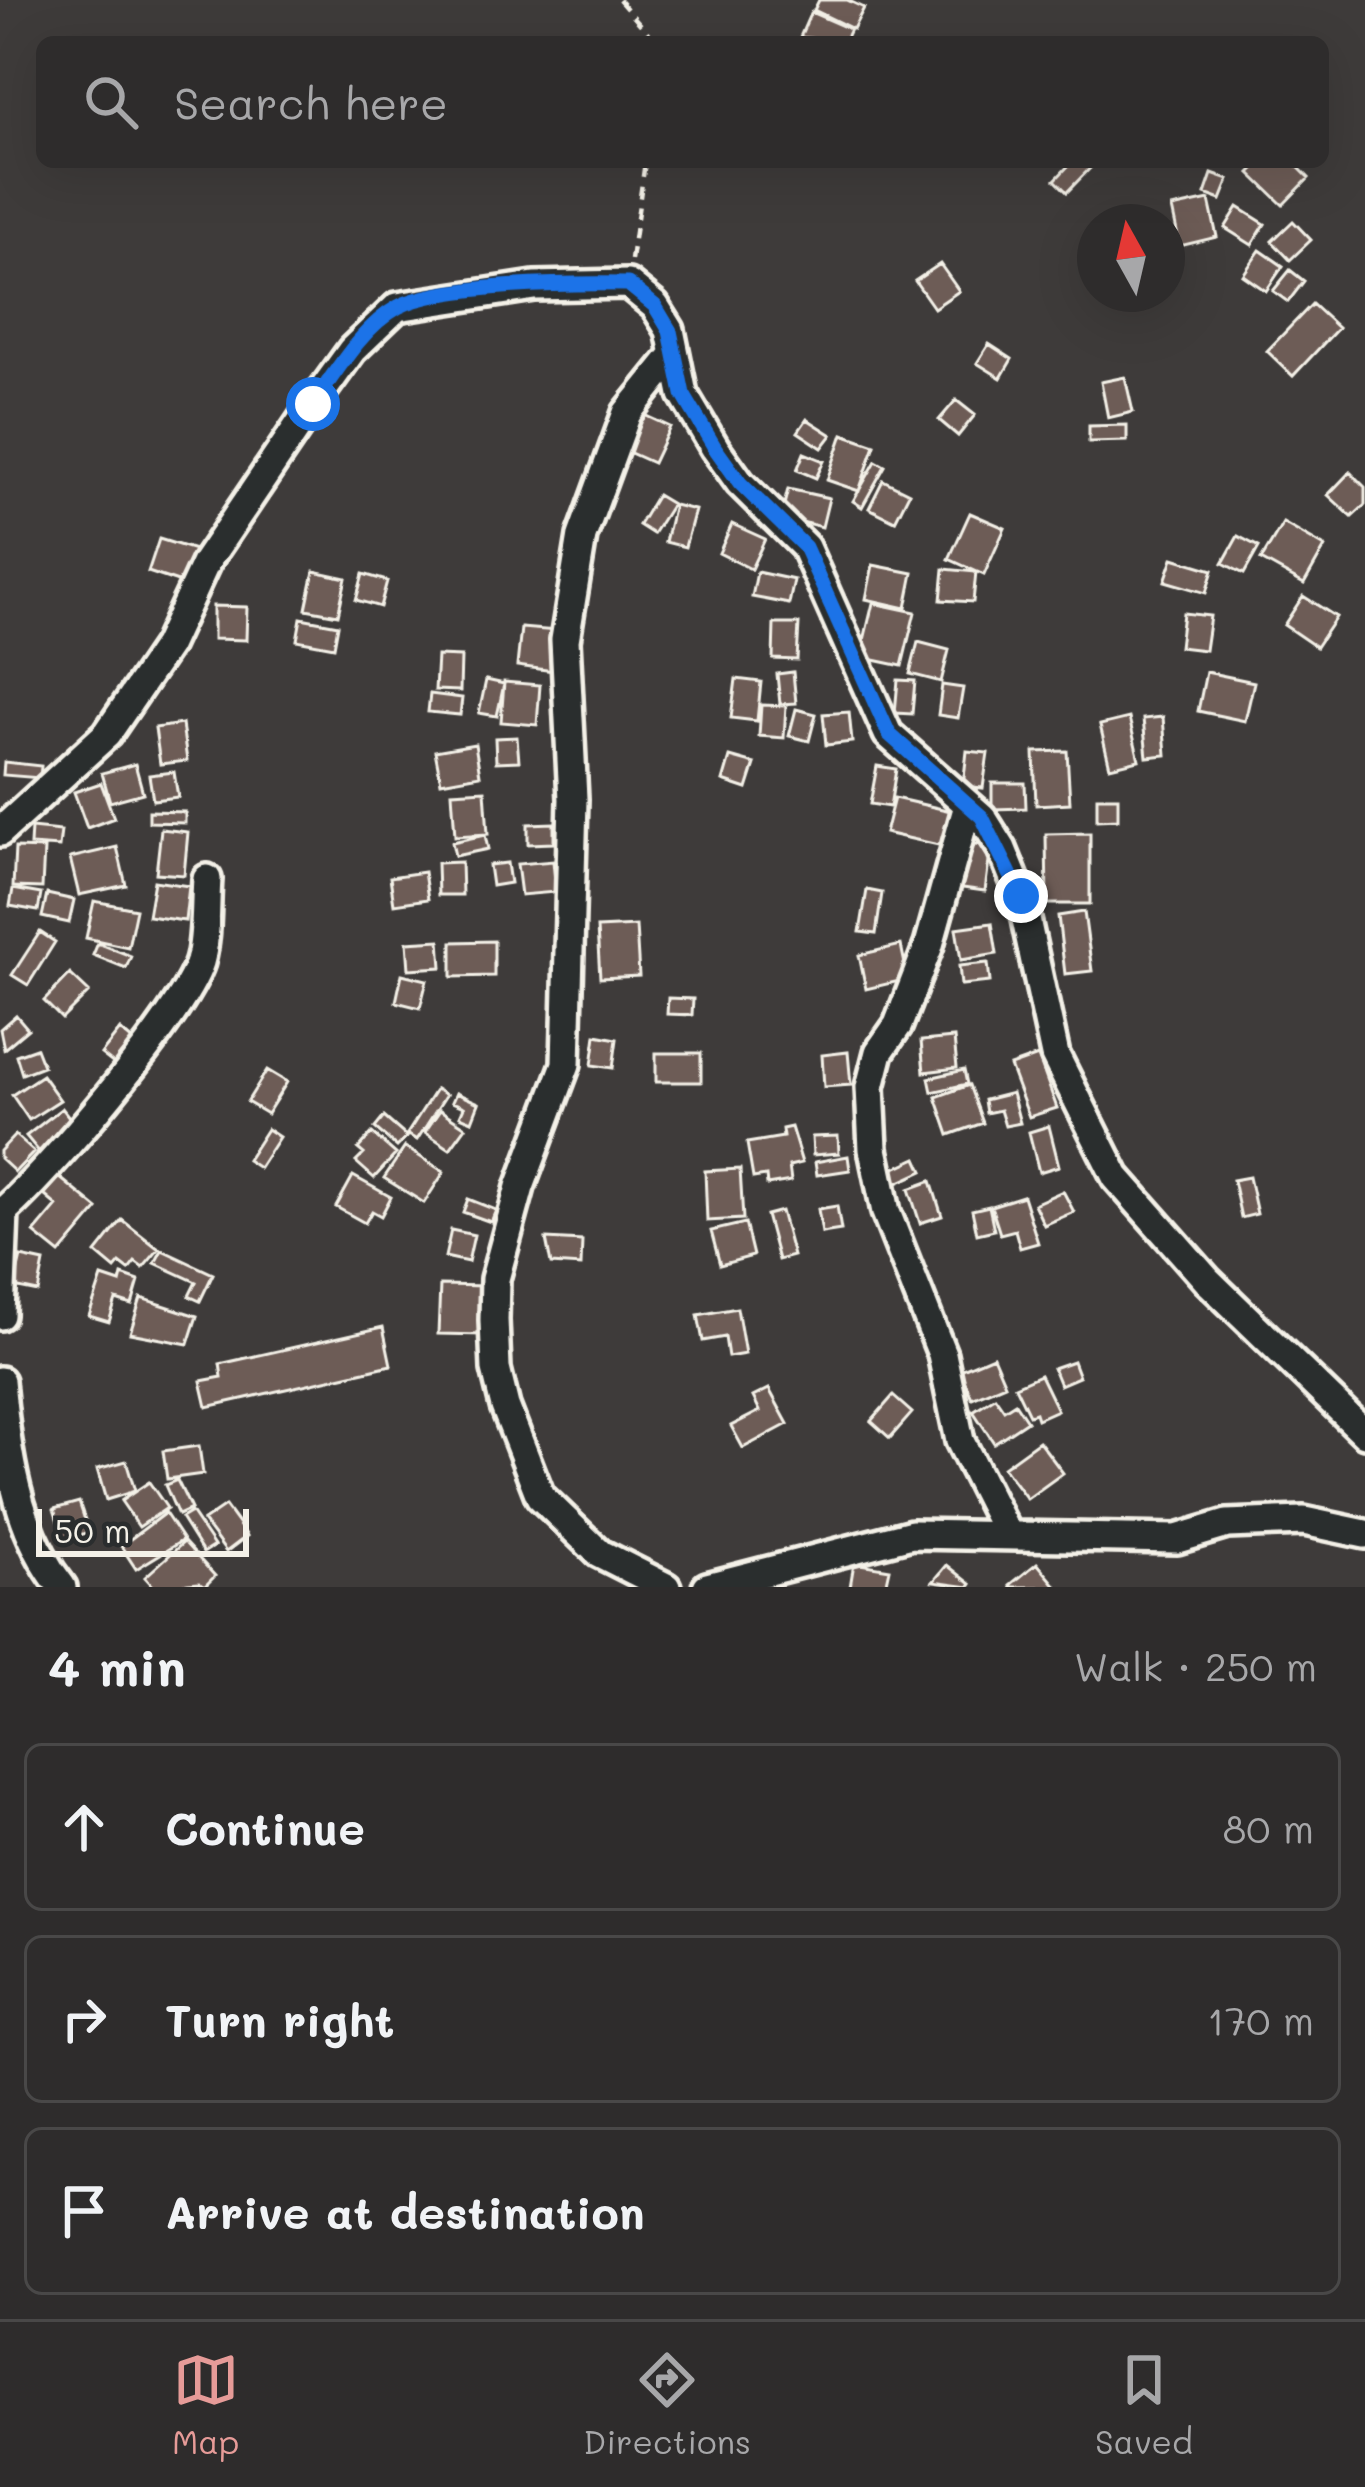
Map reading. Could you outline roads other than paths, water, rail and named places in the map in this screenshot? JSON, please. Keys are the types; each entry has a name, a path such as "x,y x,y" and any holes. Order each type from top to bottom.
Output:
{"street":[{"path":"0,832 107,734 166,646 206,562 300,424 352,350 398,307 534,286 628,284 655,306 670,331 683,394 715,448 740,483 805,547 889,734 968,805 1002,849 1021,896 1055,1055 1116,1177 1207,1280 1365,1433"},
{"path":"666,1587 599,1552 566,1527 539,1496 505,1406 496,1369 494,1320 495,1279 520,1187 566,1064 573,799 565,640 582,536 627,413 673,356"},
{"path":"968,805 929,945 898,1024 879,1052 870,1087 873,1149 886,1212 942,1354 960,1441 1007,1534"},
{"path":"0,1316 2,1213 130,1069 176,1004 200,962 207,879"},
{"path":"0,1381 7,1455 23,1516 62,1587"},
{"path":"706,1587 913,1534 1007,1534 1060,1541 1177,1539 1227,1525 1304,1521 1365,1534"}]}
